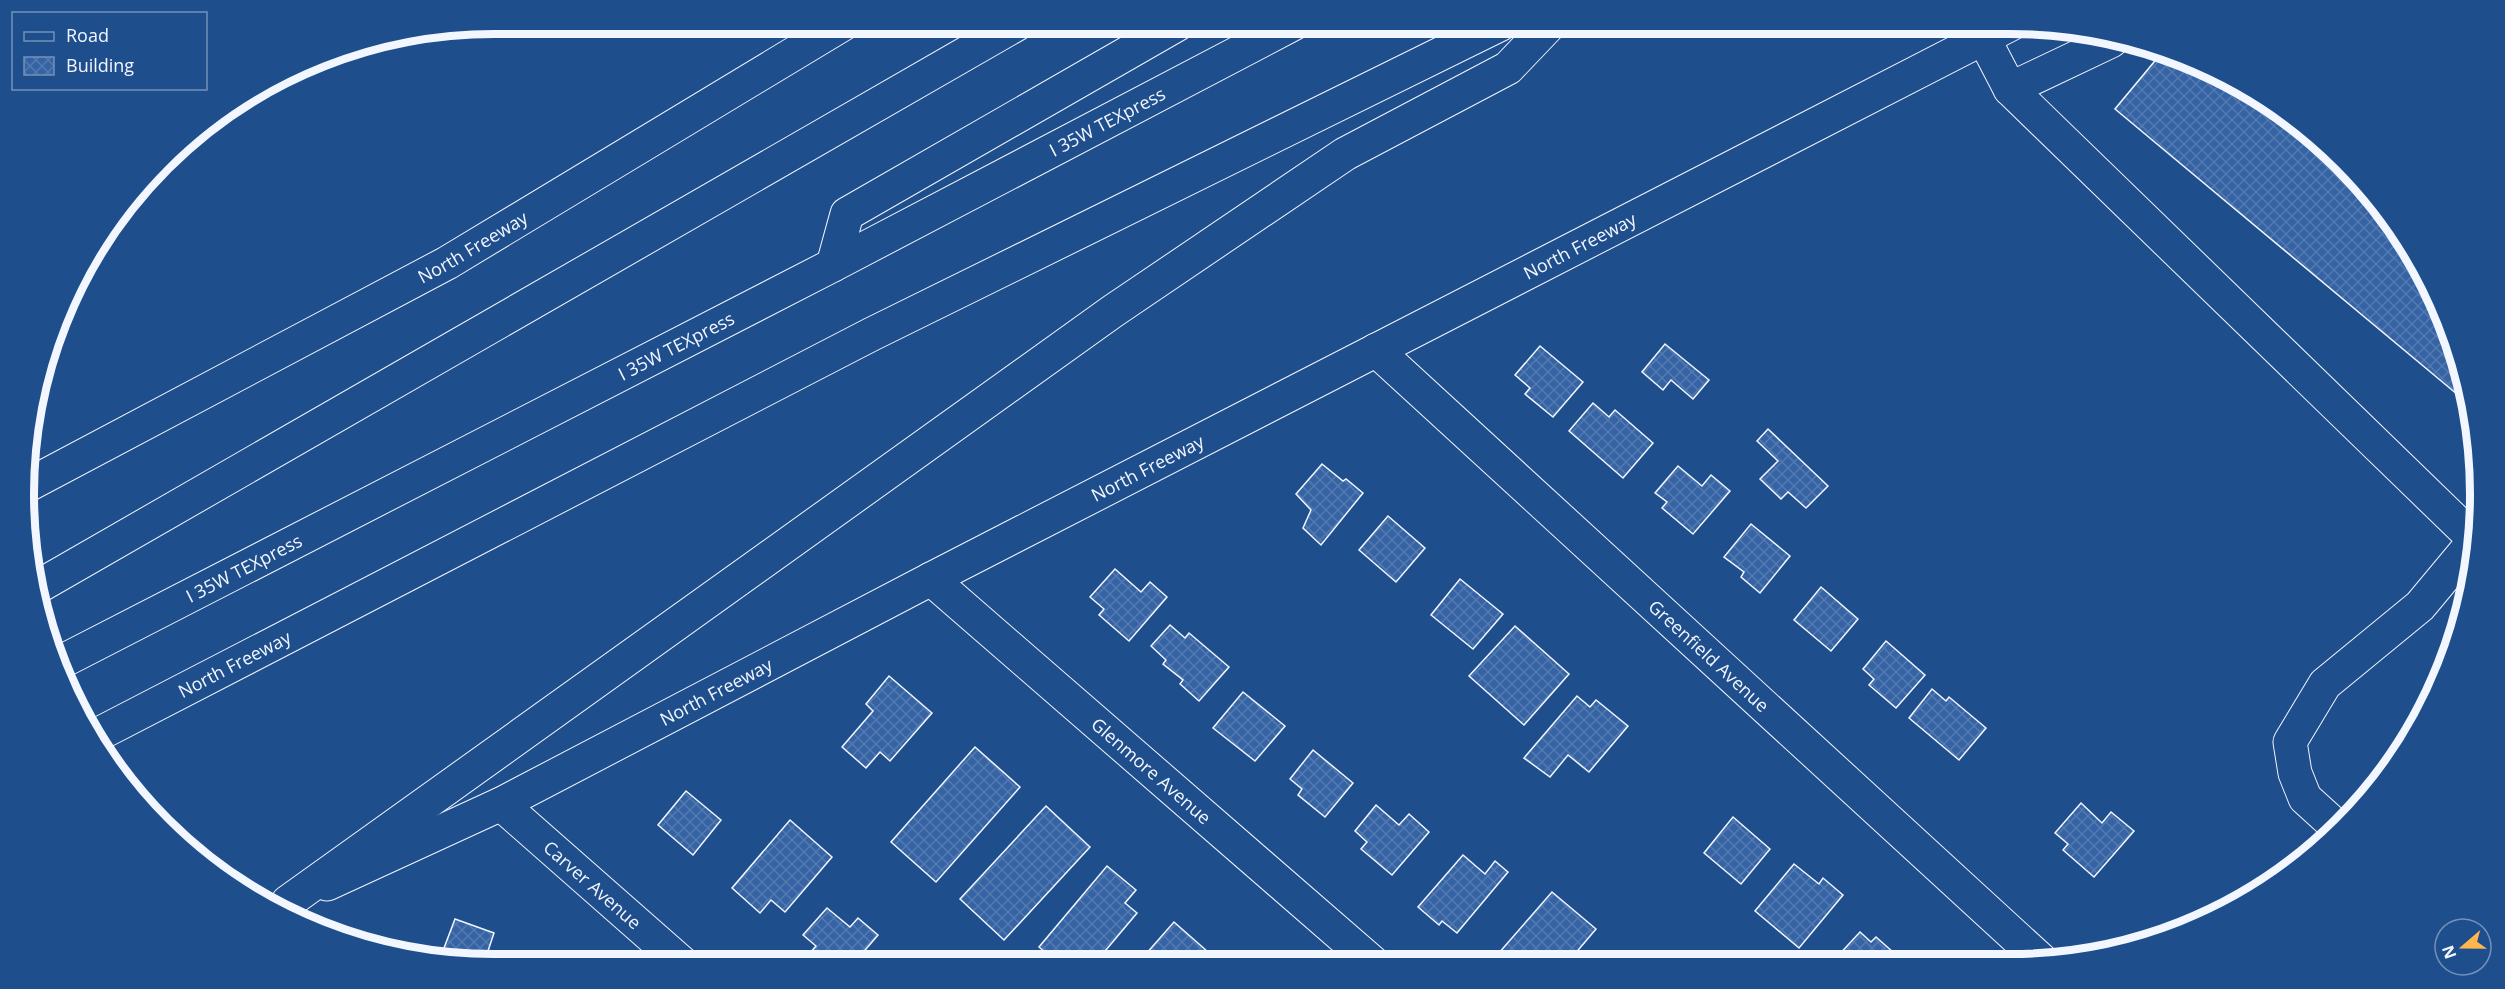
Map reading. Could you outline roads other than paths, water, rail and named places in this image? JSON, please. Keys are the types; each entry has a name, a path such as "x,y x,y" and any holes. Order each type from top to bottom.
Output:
{"main road":[{"name":"North Freeway","path":"34,482 447,263 826,34"},
{"path":"43,584 1000,34"},
{"path":"833,265 847,214 1161,34"},
{"name":"I 35W TEXpress","path":"66,660 833,265 1274,34"},
{"name":"North Freeway","path":"101,733 872,334 1481,34"},
{"path":"285,904 1113,311 1345,154 1508,68 1540,34"},
{"name":"North Freeway","path":"285,904 501,804 931,579 1993,34"},
{"path":"1997,34 2010,89 2469,532"},
{"path":"2010,89 2105,44"},
{"name":"Greenfield Avenue","path":"1376,351 2034,954"},
{"path":"2333,823 2305,798 2295,773 2290,742 2325,684 2420,606 2468,549"},
{"name":"Glenmore Avenue","path":"931,579 1363,954"},
{"name":"Carver Avenue","path":"501,804 673,954"}]}
